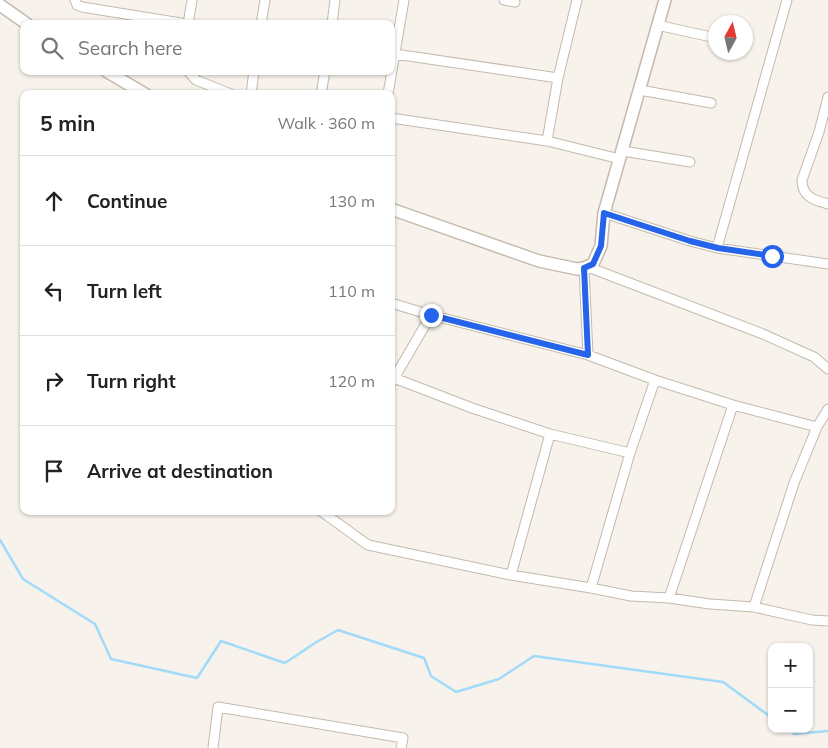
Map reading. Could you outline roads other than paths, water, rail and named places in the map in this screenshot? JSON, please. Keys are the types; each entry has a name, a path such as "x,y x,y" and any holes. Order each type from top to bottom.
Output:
{"street":[{"path":"75,0 77,5 82,7 163,20"},
{"path":"189,20 192,0"},
{"path":"262,20 265,0"},
{"path":"332,20 335,0"},
{"path":"404,0 395,54 558,78"},
{"path":"504,0 515,2"},
{"path":"547,141 558,78 577,0"},
{"path":"586,268 593,264 601,246 604,213 665,0"},
{"path":"718,248 787,0"},
{"path":"0,5 21,20"},
{"path":"658,25 708,36"},
{"path":"113,75 138,90"},
{"path":"192,75 196,80 221,90"},
{"path":"252,90 253,75"},
{"path":"322,90 323,75"},
{"path":"389,90 391,75"},
{"path":"640,90 711,103"},
{"path":"828,97 819,132 802,180 802,186 808,196 816,201 828,204"},
{"path":"395,119 547,141 621,155 690,162"},
{"path":"395,211 539,261 568,268 586,268 763,334 814,357 828,369"},
{"path":"604,213 690,241 718,248 828,264"},
{"path":"586,268 588,355"},
{"path":"395,304 588,355 655,380 733,405 818,427"},
{"path":"395,378 431,315"},
{"path":"591,588 630,453 655,380"},
{"path":"395,382 550,434 630,453"},
{"path":"669,598 733,405"},
{"path":"754,607 794,483 818,427 828,409"},
{"path":"510,575 550,434"},
{"path":"327,515 368,545 510,575 632,596 754,607 812,620 828,621"},
{"path":"213,748 218,707 403,738 402,748"}],"waterway":[{"path":"0,540 23,579 95,624 111,659 197,678 221,641 285,663 338,630 424,658 431,676 456,692 499,679 534,656 723,682 768,715"},
{"path":"813,732 828,731"},
{"path":"793,733 805,733"}]}
